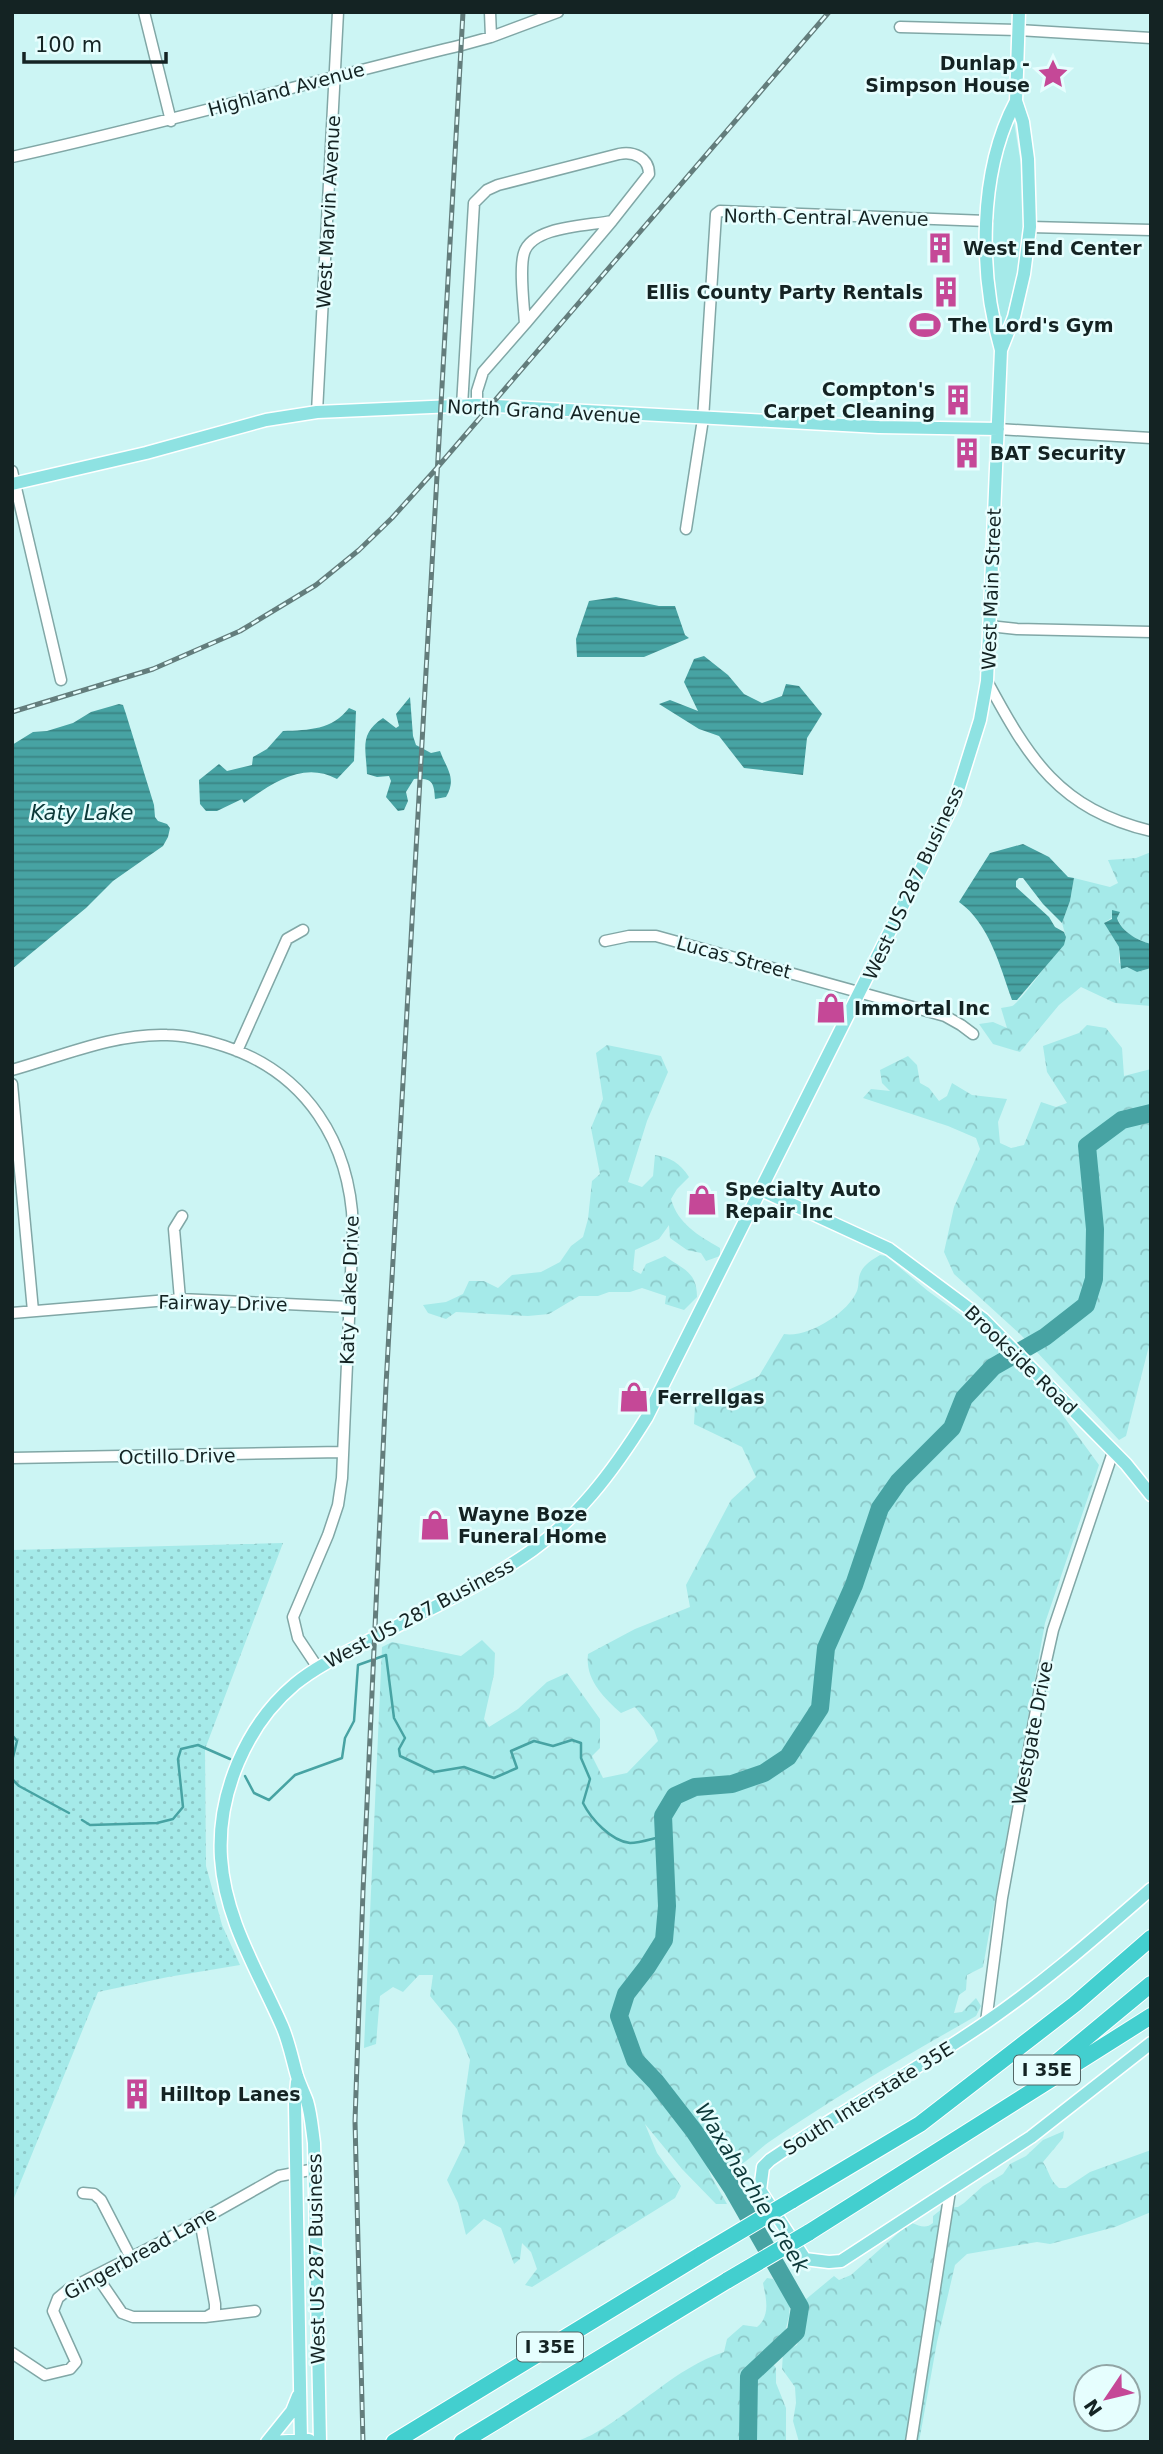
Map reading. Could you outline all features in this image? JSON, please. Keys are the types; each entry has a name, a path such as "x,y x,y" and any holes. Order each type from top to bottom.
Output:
{"highway":[{"path":"1075,2004 1091,1980 1151,1924"},
{"name":"I 35E","path":"396,2441 920,2124 1075,2004 1151,1938"},
{"name":"I 35E","path":"462,2442 939,2150 1042,2074 1151,1984"},
{"path":"939,2150 1151,2016"}],"main road":[{"name":"West Main Street","path":"1001,350 1014,317 1024,274 1030,227 1028,159 1023,122 1016,101 1019,12"},
{"name":"West Main Street","path":"987,681 1001,350 994,327 988,279 987,221 999,142 1016,101"},
{"name":"North Grand Avenue","path":"13,479 146,453 265,420 317,412 477,405 704,419 999,429"},
{"name":"West US 287 Business","path":"320,2441 315,2169 308,2103 297,2078 286,2036 232,1915 223,1875 221,1840 232,1778 260,1722 282,1696 318,1668 524,1556 567,1520 620,1460 647,1417 954,803 980,720 987,681"},
{"name":"Brookside Road","path":"761,1189 889,1249 967,1306 1114,1452 1151,1495"},
{"name":"South Interstate 35E","path":"1151,1889 1068,1963 986,2022 770,2160 763,2167 761,2190 805,2259 841,2261 1031,2137 1151,2043"},
{"name":"West US 287 Business","path":"297,2078 295,2103 300,2441"},
{"path":"268,2442 292,2411 300,2385"},
{"path":"268,2442 320,2441"}],"street":[{"path":"144,12 171,121"},
{"name":"West Marvin Avenue","path":"317,412 338,12"},
{"path":"490,12 491,37"},
{"name":"Highland Avenue","path":"12,157 171,121 237,101 491,37 558,12"},
{"path":"900,27 1018,30 1151,38"},
{"path":"462,406 474,203 498,185 629,152 644,160 649,174 612,222 483,372 477,391 477,405"},
{"name":"North Central Avenue","path":"704,419 712,312 714,217 720,211 987,221"},
{"path":"525,324 523,260 529,242 542,233 612,222"},
{"path":"1030,227 1151,230"},
{"path":"687,529 704,419"},
{"path":"999,429 1151,438"},
{"path":"13,479 61,680"},
{"path":"989,626 1151,632"},
{"name":"West Main Street","path":"987,681 1023,745 1051,778 1096,812 1151,831"},
{"path":"237,1051 287,939 303,930"},
{"name":"Lucas Street","path":"605,941 629,936 656,936 945,1016 973,1034"},
{"name":"Katy Lake Drive","path":"12,1070 108,1042 166,1034 199,1038 253,1057 300,1092 318,1113 332,1138 345,1169 352,1199 353,1227 342,1478 338,1505 293,1617 298,1638 318,1668"},
{"path":"12,1084 33,1311"},
{"path":"180,1299 174,1228 182,1216"},
{"name":"Fairway Drive","path":"12,1312 180,1299 349,1307"},
{"name":"Octillo Drive","path":"12,1458 342,1452"},
{"name":"Westgate Drive","path":"986,2022 1004,1884 1053,1630 1114,1452"},
{"name":"Gingerbread Lane","path":"12,2354 46,2375 57,2374 75,2365 53,2311 54,2304 69,2289 279,2176 315,2169"},
{"path":"911,2442 950,2191"},
{"path":"83,2193 94,2194 101,2200 131,2258"},
{"path":"200,2220 215,2304 215,2312 205,2317"},
{"path":"96,2275 122,2313 133,2317 205,2317 255,2311"}],"green space":[{"path":"1014,122 1024,183 1023,251 1001,330 995,289 994,209 1001,156"},
{"path":"1151,852 1151,944 1126,931 1117,917 1120,912 1104,923 1119,947 1119,963 1137,972 1151,968 1151,1006 1115,1003 1081,987 1059,1005 1020,1052 993,1044 979,1024 993,1022 1007,1028 1001,1008 1017,1002 1066,937 1062,923 1074,878 1110,887 1118,883 1108,860 1136,858"},
{"path":"1087,1025 1106,1028 1122,1048 1124,1076 1151,1069 1151,1338 1126,1436 1119,1440 1021,1335 954,1274 944,1252 954,1207 980,1149 976,1138 863,1098 871,1089 890,1091 882,1083 880,1070 908,1056 917,1065 920,1083 929,1088 939,1101 947,1096 952,1083 972,1095 1007,1099 998,1122 1000,1143 1011,1148 1024,1145 1041,1102 1056,1107 1067,1103 1047,1072 1043,1046 1079,1033"},
{"path":"607,1045 661,1056 668,1072 647,1121 628,1182 642,1187 653,1176 655,1155 674,1162 689,1177 671,1199 674,1208 690,1228 720,1248 720,1256 706,1261 701,1253 687,1250 670,1238 669,1225 659,1239 635,1250 633,1270 641,1274 646,1264 665,1256 692,1277 697,1297 684,1310 665,1304 666,1296 642,1288 630,1292 579,1296 549,1314 528,1316 456,1312 446,1319 428,1313 423,1305 446,1302 463,1294 469,1281 484,1281 498,1288 512,1275 541,1272 560,1262 571,1246 583,1237 592,1181 600,1174 591,1128 603,1099 596,1053"},
{"path":"880,1255 886,1256 984,1332 998,1347 999,1364 1020,1365 1048,1395 1099,1465 1045,1623 983,1967 967,1975 966,1990 959,1995 954,2013 962,2012 976,1998 981,2006 976,2016 820,2109 731,2170 725,2171 688,2110 665,2092 701,2150 711,2176 727,2204 716,2204 682,2169 645,2124 657,2153 681,2186 675,2198 532,2287 525,2285 537,2269 531,2252 522,2243 520,2259 514,2264 501,2228 484,2219 466,2235 458,2203 447,2180 465,2143 462,2116 470,2060 457,2029 430,1996 433,1975 419,1975 403,1992 393,1987 380,1996 376,2044 364,2048 382,1647 392,1642 461,1656 482,1640 495,1653 494,1674 484,1719 489,1727 518,1709 547,1682 567,1673 600,1719 600,1748 592,1756 603,1778 627,1773 658,1741 654,1730 635,1707 621,1713 602,1694 589,1672 588,1654 635,1629 690,1607 686,1585 731,1500 756,1477 742,1447 694,1424 695,1405 759,1376 784,1334 815,1328 845,1308 857,1291 863,1268"},
{"path":"283,1543 205,1749 206,1866 222,1925 240,1965 98,1992 12,2203 12,1550"},
{"path":"1064,2131 1063,2138 1043,2162 1059,2188 1066,2188 1090,2172 1151,2150 1151,2212 1115,2227 1050,2244 1037,2242 967,2254 955,2265 937,2342 919,2442 799,2442 793,2421 795,2387 782,2369 783,2353 797,2345 807,2314 805,2300 834,2276 839,2280 851,2275 906,2226 912,2223 930,2225 933,2223 933,2216 943,2208 958,2207 1043,2140"},
{"path":"767,2278 773,2279 790,2303 784,2336 777,2346 765,2353 776,2368 776,2383 786,2408 786,2442 576,2442 611,2423 690,2368 724,2352 727,2339 743,2325 757,2327 766,2312 763,2283"}],"water":[{"path":"616,597 659,606 675,606 685,635 689,638 644,657 577,657 576,639 589,601"},
{"path":"704,656 728,675 744,694 762,703 782,696 786,684 799,686 822,714 807,738 803,775 744,768 719,736 699,729 659,704 670,700 698,711 684,682 694,659"},
{"path":"410,697 416,745 431,753 440,751 450,774 451,784 446,797 435,799 431,782 414,779 406,792 408,801 404,810 398,811 386,797 391,781 389,776 367,774 365,749 370,730 383,718 396,728 399,726 396,714"},
{"name":"Katy Lake","path":"123,705 126,714 154,805 155,817 170,828 168,837 163,846 113,881 86,908 12,969 12,745 33,732 73,723 91,712"},
{"path":"349,708 356,711 354,761 337,779 312,772 300,773 277,782 244,803 242,799 217,811 206,811 200,804 199,780 219,764 227,771 252,765 253,757 267,749 283,731 328,725"},
{"path":"1023,844 1049,857 1068,877 1074,878 1062,923 1023,878 1016,881 1016,887 1049,917 1055,927 1064,932 1066,937 1064,945 1017,1000 1012,1000 986,933 959,902 990,853"},
{"path":"1112,910 1120,912 1117,918 1126,931 1151,944 1151,968 1137,972 1127,967 1121,969 1119,947 1104,923 1112,919"}],"waterway":[{"name":"Waxahachie Creek","path":"748,2442 749,2376 796,2332 800,2307 732,2188 694,2131 635,2060 619,2016 626,1994 664,1940 667,1906 663,1816 675,1796 695,1787 732,1784 764,1773 788,1757 820,1708 826,1648 854,1585 880,1508 899,1481 952,1428 964,1398 993,1367 1045,1337 1086,1305 1094,1279 1095,1229 1087,1146 1122,1120 1151,1113"},
{"path":"245,1776 254,1793 269,1800 295,1775 342,1758 345,1738 354,1721 358,1665 386,1655 394,1718 405,1738 399,1749 400,1756 434,1772 464,1767 494,1778 517,1768 511,1751 534,1741 553,1746 572,1740 581,1743 581,1758 590,1779 583,1803 596,1822 609,1834 630,1843 664,1836"},
{"path":"12,1735 17,1741 12,1761"},
{"path":"82,1820 90,1825 157,1823 173,1819 183,1807 178,1759 181,1749 198,1745 230,1759"},
{"path":"12,1779 19,1786 69,1813"}],"railway":[{"path":"363,2442 355,2121 363,1891 386,1385 463,12"},
{"path":"12,712 153,669 240,631 316,585 359,550 436,469 829,12"}],"place":[{"name":"Dunlap - Simpson House","path":"1053,74"},
{"name":"West End Center","path":"940,248"},
{"name":"Ellis County Party Rentals","path":"946,292"},
{"name":"The Lord's Gym","path":"925,325"},
{"name":"Compton's Carpet Cleaning","path":"958,400"},
{"name":"BAT Security","path":"967,453"},
{"name":"Immortal Inc","path":"831,1008"},
{"name":"Specialty Auto Repair Inc","path":"702,1200"},
{"name":"Ferrellgas","path":"634,1397"},
{"name":"Wayne Boze Funeral Home","path":"435,1525"},
{"name":"Hilltop Lanes","path":"137,2094"}]}
